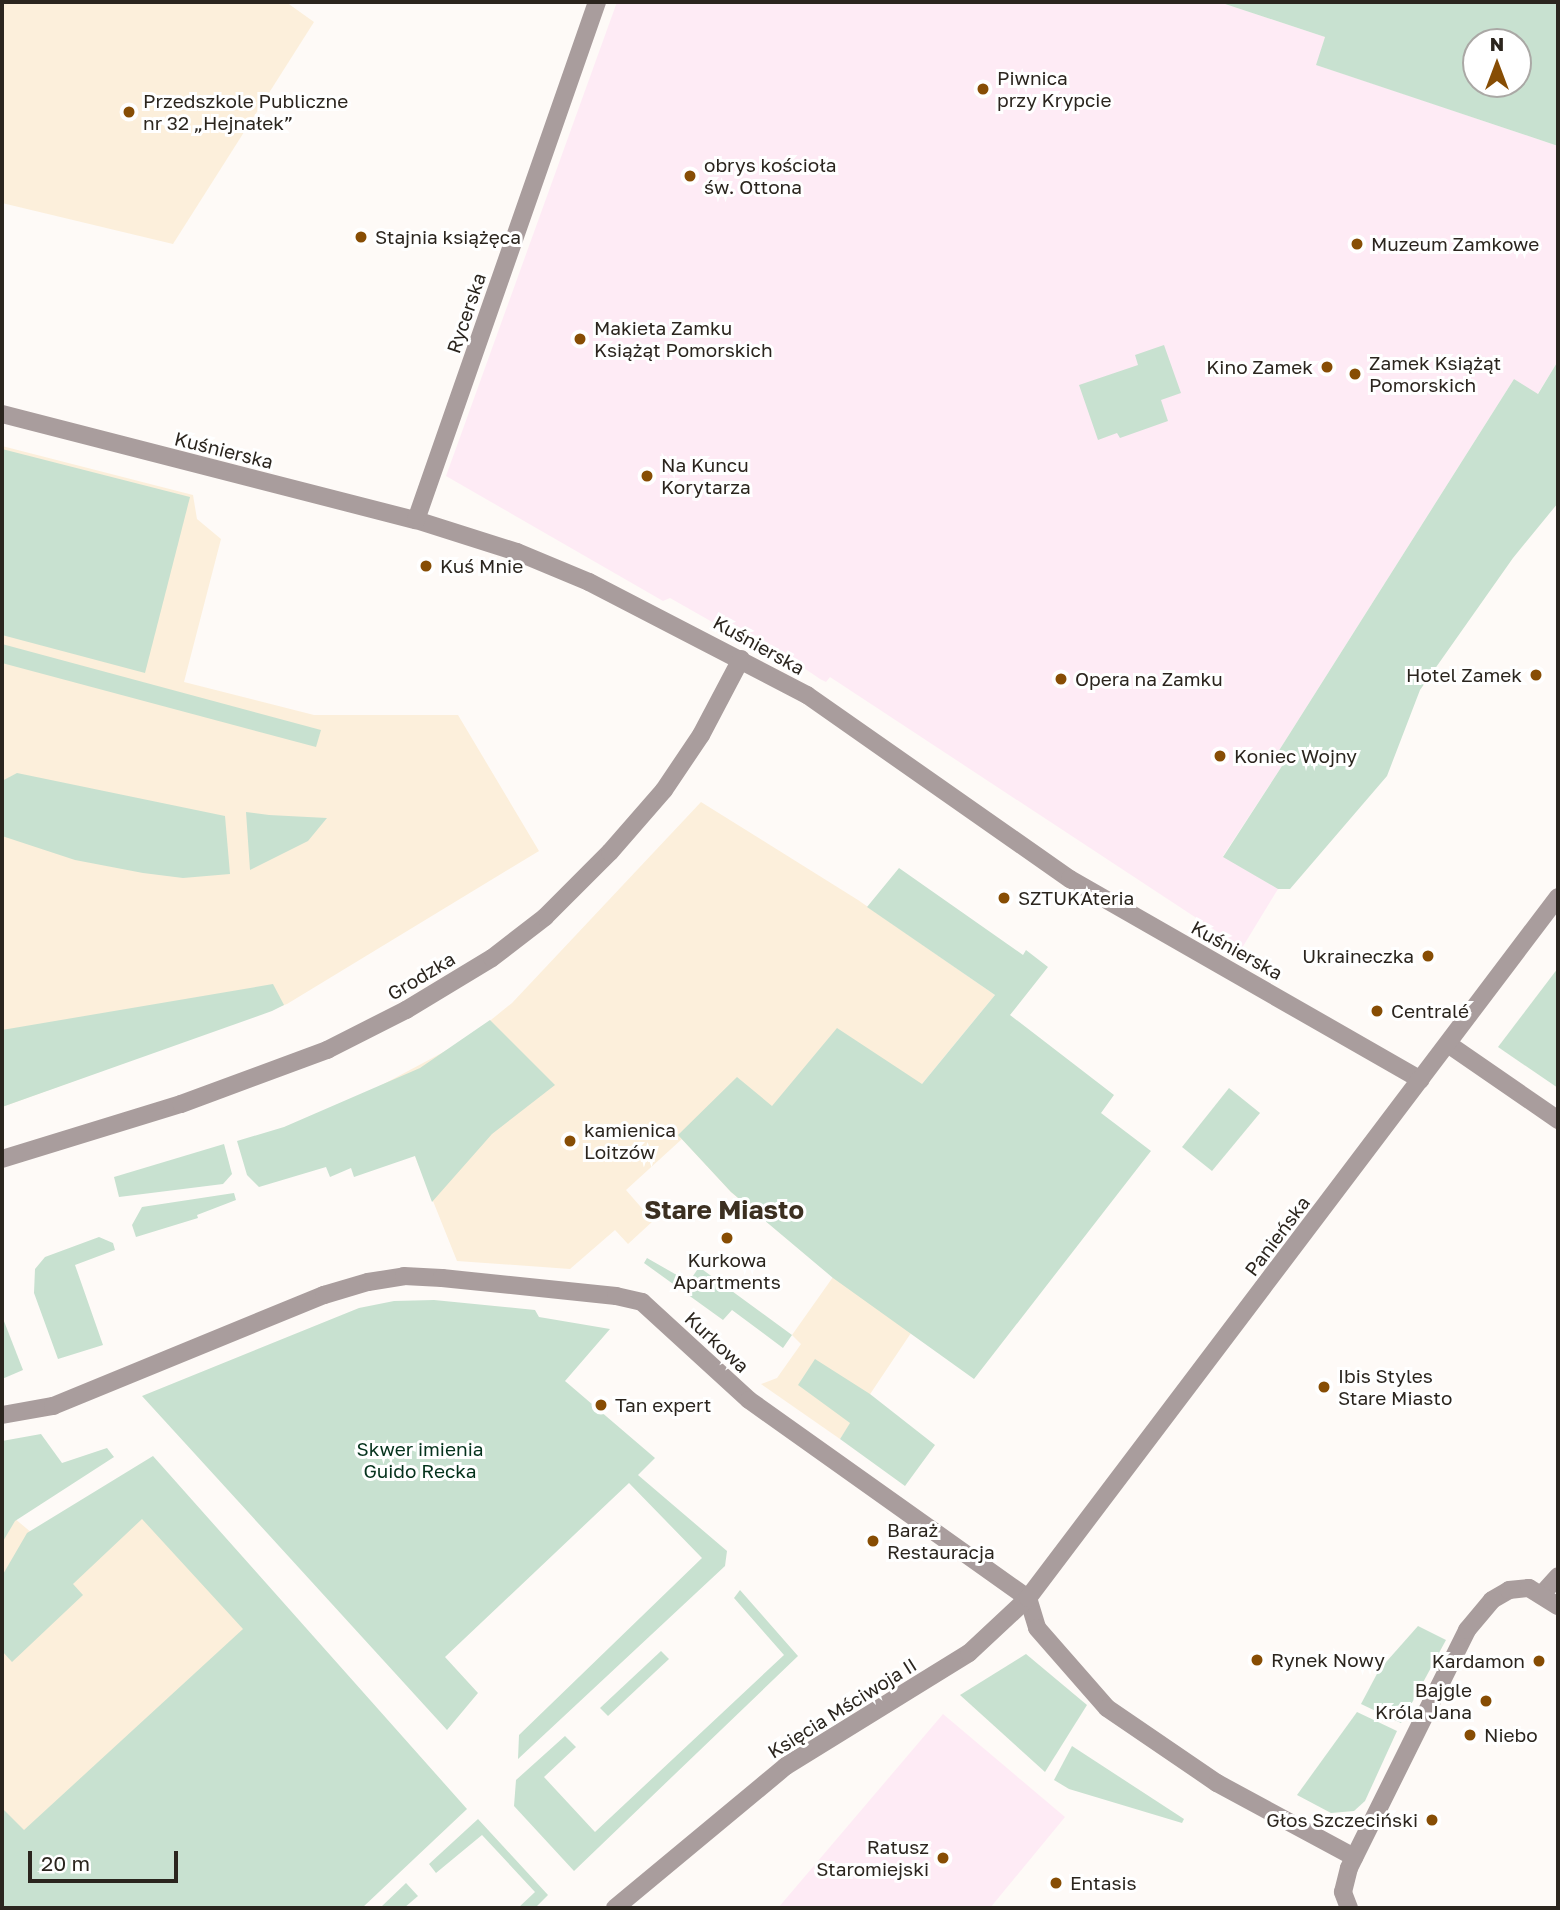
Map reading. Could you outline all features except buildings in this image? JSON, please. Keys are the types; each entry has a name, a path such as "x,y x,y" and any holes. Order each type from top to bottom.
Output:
{"street":[{"name":"Rycerska","path":"416,520 597,2"},
{"name":"Kuśnierska","path":"2,414 416,520 552,565 807,695 1070,879 1421,1080"},
{"name":"Grodzka","path":"2,1159 181,1104 327,1050 406,1010 492,958 562,900 664,790 701,736 741,659"},
{"name":"Panieńska","path":"1028,1598 1558,897"},
{"path":"1448,1044 1558,1119"},
{"name":"Kurkowa","path":"2,1415 53,1406 324,1295 404,1276 642,1302 749,1400 1028,1598"},
{"path":"1542,1594 1558,1576"},
{"path":"1346,1900 1354,1857 1467,1630 1500,1594 1520,1588 1542,1594 1558,1606"},
{"path":"1028,1598 1037,1628 1107,1708 1217,1783 1354,1857"},
{"name":"Księcia Mściwoja II","path":"615,1908 786,1766 969,1653 1028,1598"}],"shaded area":[{"name":"Przedszkole Publiczne nr 32 „Hejnałek”","path":"2,2 286,2 314,22 173,244 2,203"},
{"path":"617,2 1219,2 1325,37 1317,65 1558,146 1558,361 1537,395 1514,379 1273,760 1282,766 1223,856 1278,889 1242,948 830,677 826,682 820,679 756,635 751,644 670,598 663,601 446,476"},
{"path":"2,446 193,495 197,519 221,539 184,682 314,715 458,715 539,851 287,1004 2,1107"},
{"path":"701,802 858,900 995,995 922,1084 911,1333 840,1439 761,1384 777,1378 801,1344 792,1335 833,1277 731,1192 682,1139 626,1190 653,1221 628,1244 615,1230 570,1269 457,1261 415,1156 380,1086 466,1040 512,1003"},
{"path":"141,1485 392,1756 2,1908 2,1508 44,1543"},
{"name":"Ratusz Staromiejski","path":"943,1714 1065,1817 990,1908 778,1908"}],"green space":[{"path":"1219,2 1558,2 1558,146 1316,65 1325,37"},
{"path":"1164,345 1181,393 1161,400 1168,421 1120,438 1117,433 1098,440 1079,385 1138,365 1135,355"},
{"path":"1558,361 1558,503 1513,558 1420,690 1387,776 1290,889 1278,889 1223,857 1282,766 1273,760 1514,379 1538,394"},
{"path":"2,449 190,497 145,673 2,635"},
{"path":"2,644 321,730 316,747 2,663"},
{"path":"17,773 225,816 230,874 183,878 143,873 75,860 2,836 2,781"},
{"path":"246,812 327,818 308,841 250,870"},
{"path":"899,868 1023,955 1026,950 1048,967 1010,1015 1114,1095 1101,1113 1151,1151 974,1379 833,1278 731,1192 678,1135 737,1077 772,1106 837,1028 922,1084 995,995 867,907"},
{"path":"1558,968 1558,1088 1498,1047"},
{"path":"273,984 284,1005 272,1011 2,1107 2,1030"},
{"path":"490,1020 555,1085 492,1134 432,1202 415,1156 354,1177 351,1168 330,1177 326,1167 259,1187 247,1175 237,1141 284,1127 420,1068"},
{"path":"1229,1088 1260,1113 1212,1171 1182,1147"},
{"path":"224,1144 232,1174 223,1184 119,1197 114,1177"},
{"path":"234,1193 236,1200 197,1215 198,1218 136,1237 132,1225 142,1207"},
{"path":"99,1237 113,1243 115,1250 75,1265 103,1345 58,1359 34,1293 35,1269 45,1257"},
{"path":"647,1258 689,1282 699,1267 792,1335 783,1348 732,1310 723,1320 644,1263"},
{"name":"Skwer imienia Guido Recka","path":"434,1300 535,1310 539,1317 610,1329 565,1381 655,1458 638,1475 727,1551 725,1566 518,1759 519,1735 702,1558 629,1483 445,1657 478,1693 447,1730 142,1396 359,1308 394,1301"},
{"path":"2,1316 23,1370 2,1379"},
{"path":"815,1359 870,1394 935,1445 905,1486 840,1439 850,1423 798,1385"},
{"path":"41,1434 62,1463 107,1448 114,1457 15,1521 2,1543 2,1441"},
{"path":"153,1456 467,1809 362,1908 2,1908 2,1808 24,1830 243,1629 142,1519 73,1584 83,1595 12,1662 2,1651 2,1576 27,1533"},
{"path":"740,1590 798,1656 574,1871 514,1806 516,1780 565,1736 576,1747 544,1777 595,1832 784,1655 734,1598"},
{"path":"1418,1626 1446,1640 1401,1723 1361,1704 1379,1670"},
{"path":"661,1651 669,1659 608,1716 600,1708"},
{"path":"1026,1654 1087,1705 1045,1772 960,1695"},
{"path":"1357,1712 1397,1731 1365,1801 1354,1811 1331,1813 1297,1795"},
{"path":"1072,1746 1184,1819 1182,1823 1069,1789 1054,1780"},
{"path":"478,1819 548,1895 535,1908 518,1908 535,1892 482,1835 436,1873 429,1864"},
{"path":"406,1883 418,1896 404,1908 380,1908"}],"place":[{"name":"Piwnica przy Krypcie","path":"983,89"},
{"name":"Przedszkole Publiczne nr 32 „Hejnałek”","path":"129,112"},
{"name":"obrys kościoła św. Ottona","path":"690,176"},
{"name":"Stajnia książęca","path":"361,237"},
{"name":"Muzeum Zamkowe","path":"1357,244"},
{"name":"Makieta Zamku Książąt Pomorskich","path":"580,339"},
{"name":"Kino Zamek","path":"1327,367"},
{"name":"Zamek Książąt Pomorskich","path":"1355,374"},
{"name":"Na Kuncu Korytarza","path":"647,476"},
{"name":"Kuś Mnie","path":"426,566"},
{"name":"Hotel Zamek","path":"1536,675"},
{"name":"Opera na Zamku","path":"1061,679"},
{"name":"Koniec Wojny","path":"1220,756"},
{"name":"SZTUKAteria","path":"1004,898"},
{"name":"Ukraineczka","path":"1428,956"},
{"name":"Centralé","path":"1377,1011"},
{"name":"kamienica Loitzów","path":"570,1141"},
{"name":"Kurkowa Apartments","path":"727,1238"},
{"name":"Ibis Styles Stare Miasto","path":"1324,1387"},
{"name":"Tan expert","path":"601,1405"},
{"name":"Baraż Restauracja","path":"873,1541"},
{"name":"Rynek Nowy","path":"1257,1660"},
{"name":"Kardamon","path":"1539,1661"},
{"name":"Bajgle Króla Jana","path":"1486,1701"},
{"name":"Niebo","path":"1470,1735"},
{"name":"Głos Szczeciński","path":"1432,1820"},
{"name":"Ratusz Staromiejski","path":"943,1858"},
{"name":"Entasis","path":"1056,1883"}],"district":[{"name":"Stare Miasto","path":"724,1210"}]}
